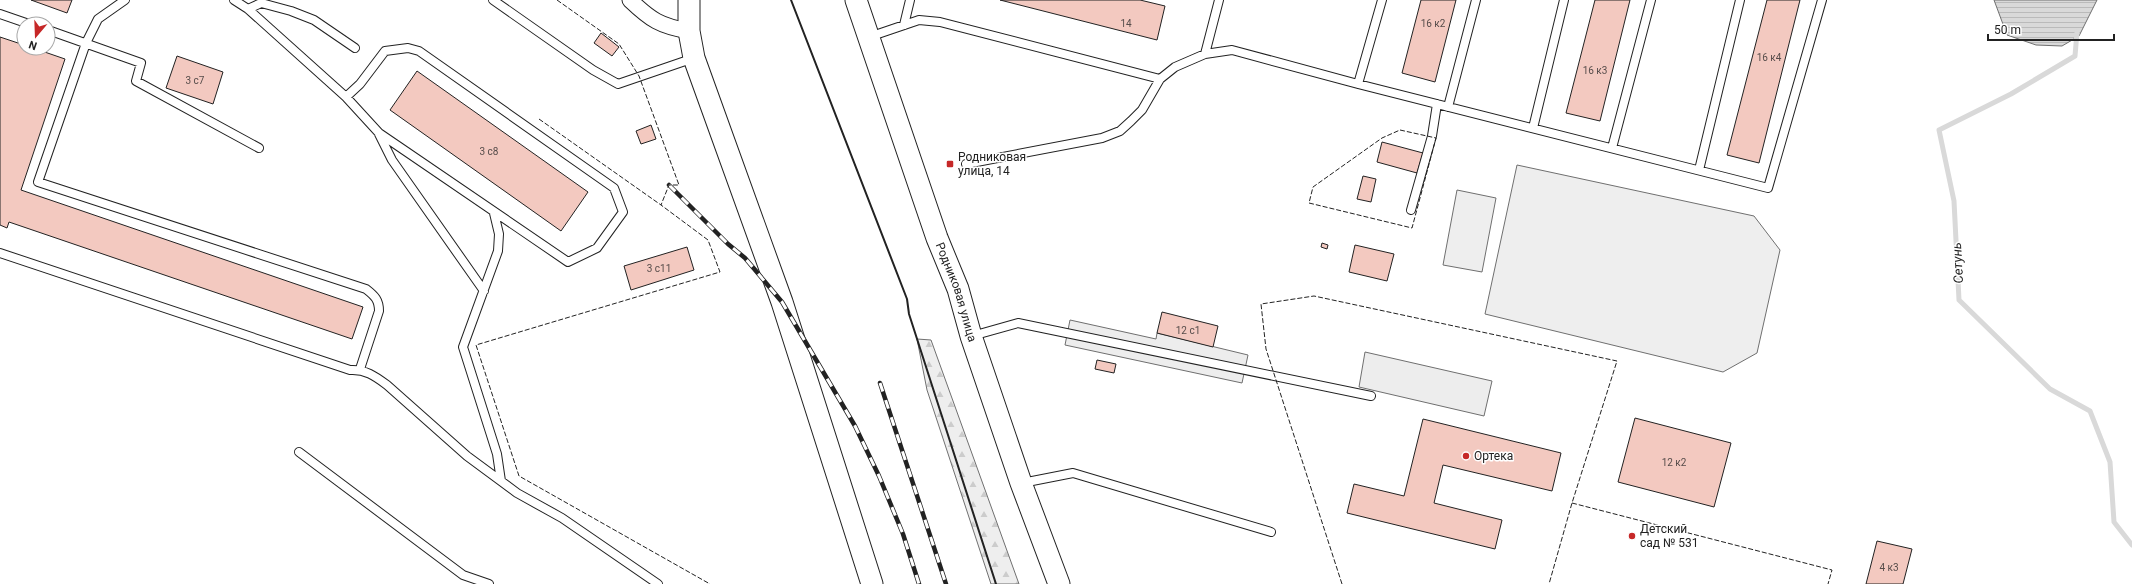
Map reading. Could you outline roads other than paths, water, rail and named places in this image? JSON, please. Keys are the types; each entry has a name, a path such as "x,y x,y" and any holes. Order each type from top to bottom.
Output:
{"main road":[{"path":"689,0 689,31 694,58 782,302 872,584"},
{"name":"Родниковая улица","path":"856,0 937,238 958,289 971,336 1021,483 1059,584"}],"street":[{"path":"630,0 644,13 666,27 689,31"}],"lane":[{"path":"126,0 98,19 86,43 38,182 366,290 375,295 379,302 379,311 360,369"},
{"path":"234,0 248,9 346,97 379,133 494,213 568,262 597,248 622,212 614,188 419,51 408,48 385,51 360,84 346,97"},
{"path":"493,0 593,70 618,84 694,58"},
{"path":"904,25 910,0"},
{"path":"1205,54 1219,0"},
{"path":"1358,84 1382,0"},
{"path":"1448,107 1476,0"},
{"path":"1533,128 1564,0"},
{"path":"1612,148 1651,0"},
{"path":"1699,170 1740,0"},
{"path":"966,164 1102,138 1120,131 1142,110 1160,79 1175,67 1205,54 1232,50 1358,84 1768,188 1822,0"},
{"path":"248,9 261,3 291,10 314,20 355,48"},
{"path":"0,14 16,20"},
{"path":"868,37 919,20 940,22 1160,79"},
{"path":"56,33 141,63 136,81 259,148"},
{"path":"1411,210 1432,136 1437,104"},
{"path":"379,133 392,160 484,291"},
{"path":"494,213 499,234 498,251 463,347 497,454 501,481"},
{"path":"0,253 350,370 360,369 373,375 387,385 466,456 517,493 562,518 658,584"},
{"path":"971,336 1018,323 1371,396"},
{"path":"299,452 463,576 489,584"},
{"path":"1021,483 1073,473 1271,532"}],"waterway":[{"name":"Сетунь","path":"2077,32 2075,56 2011,94 1939,130 1954,201 1959,300 2050,389 2090,411 2110,462 2114,522 2132,545"}],"railway":[{"path":"669,185 728,244 745,258 782,302 855,426 879,476 903,534 919,584"},
{"path":"880,383 946,584"}],"place":[{"name":"Родниковая улица, 14","path":"950,164"},
{"name":"Ортека","path":"1466,456"},
{"name":"Детский сад № 531","path":"1632,536"}]}
